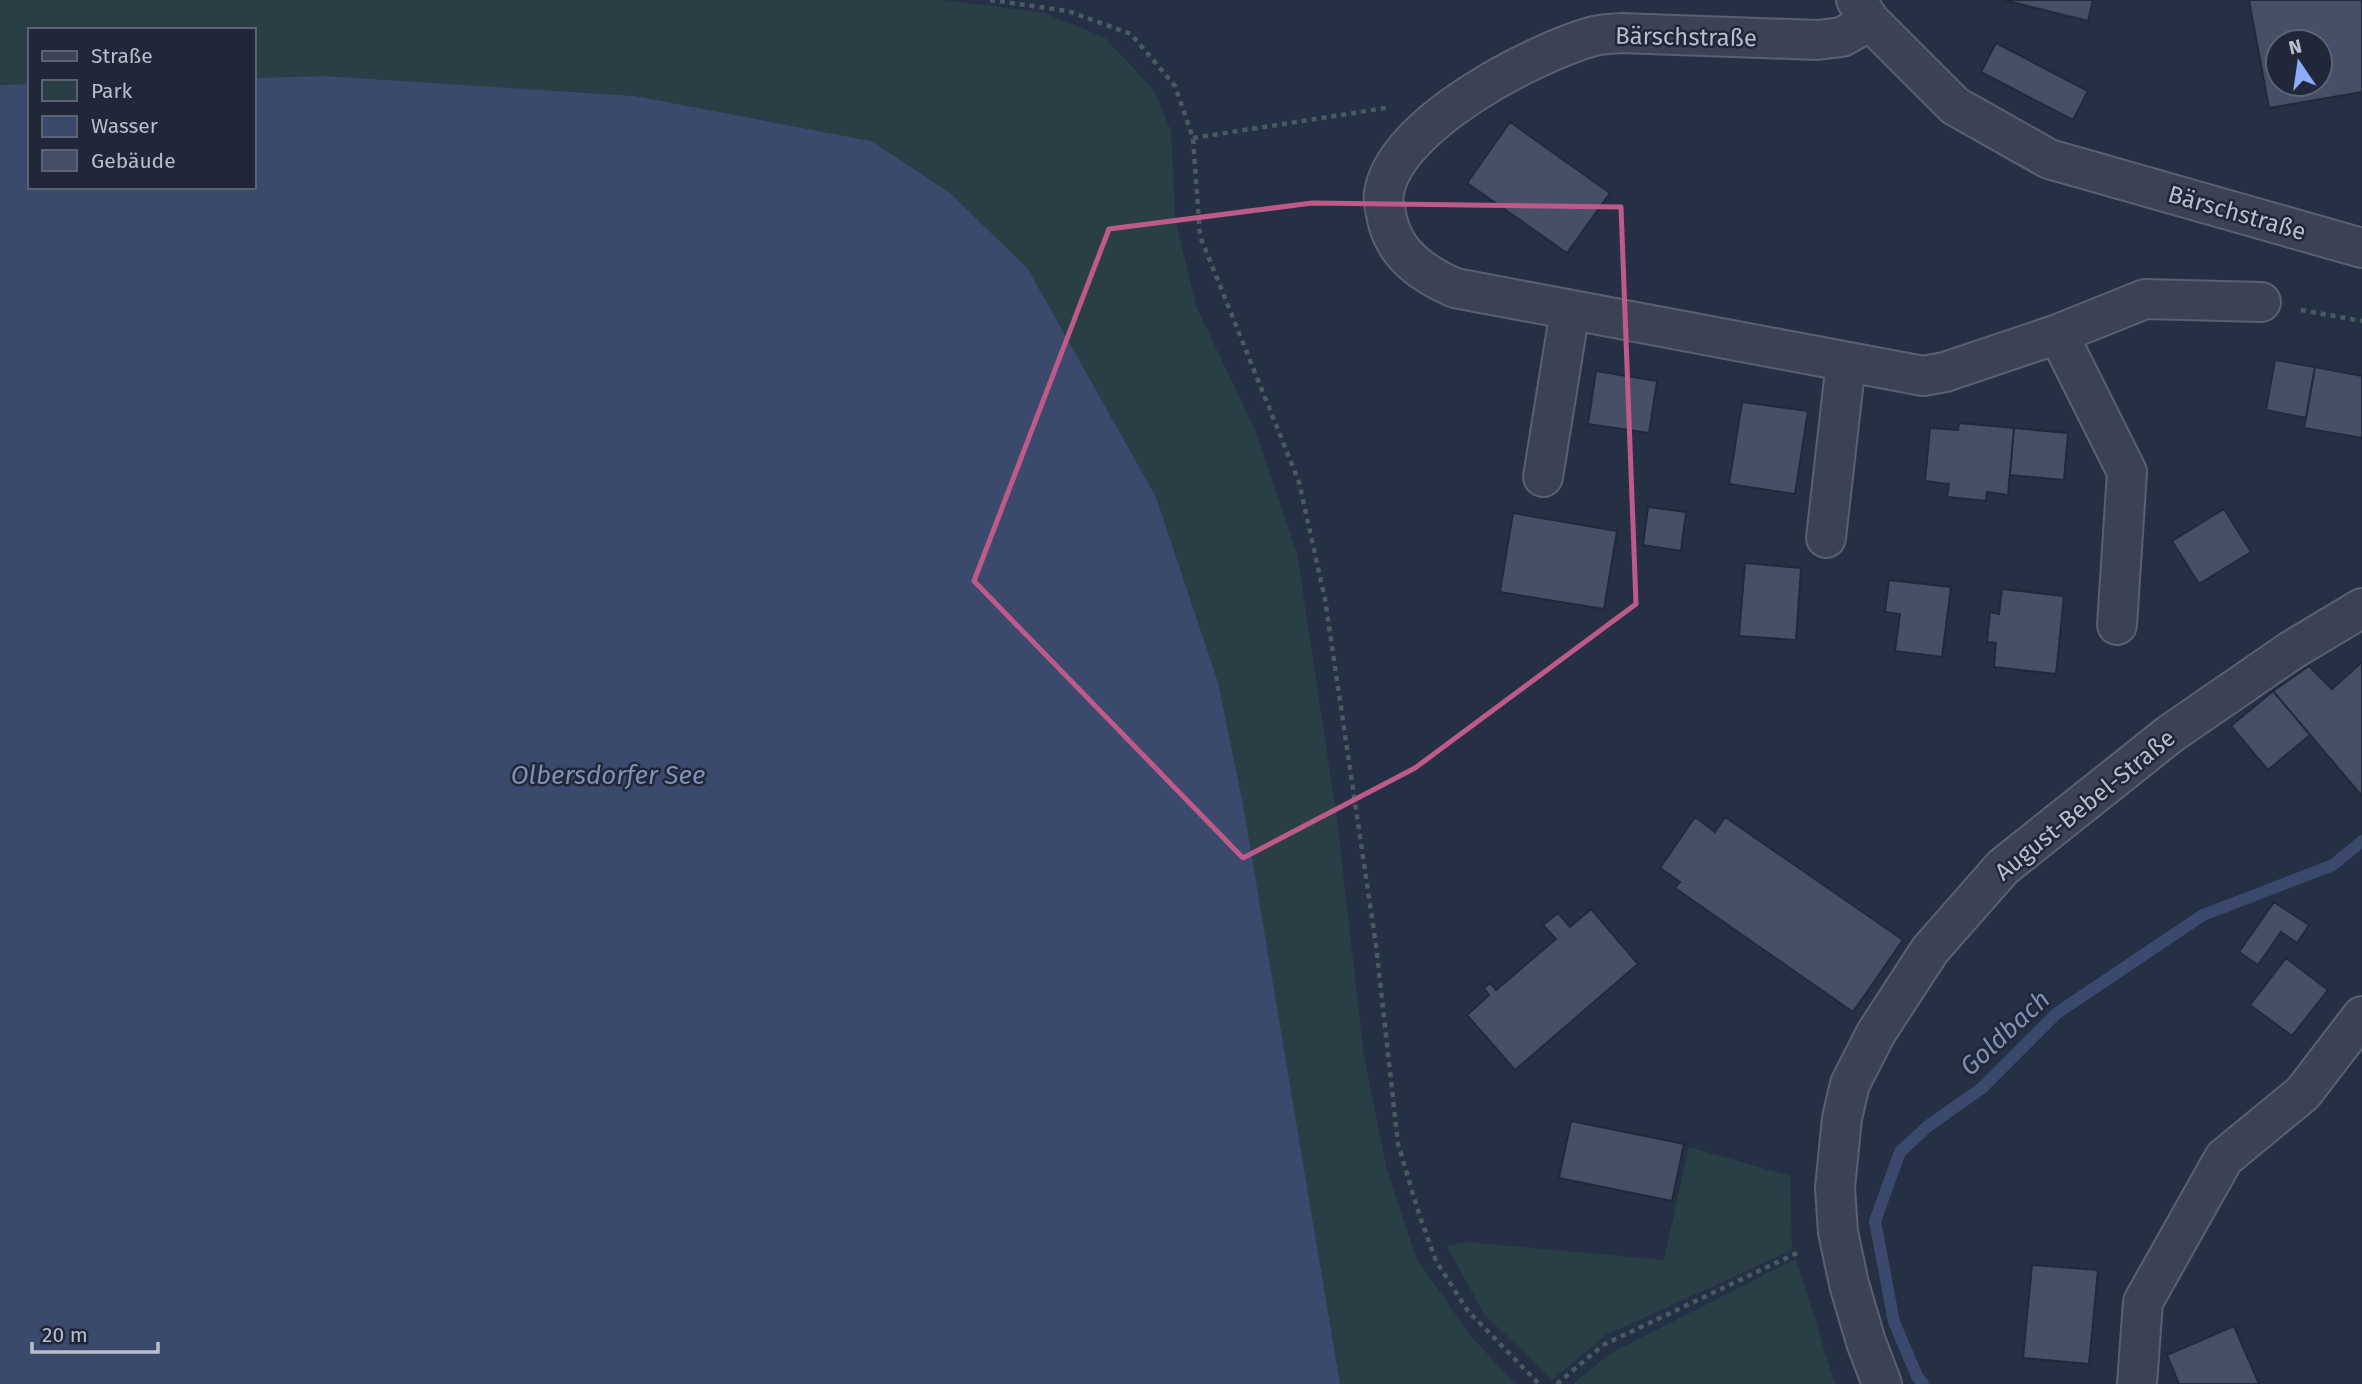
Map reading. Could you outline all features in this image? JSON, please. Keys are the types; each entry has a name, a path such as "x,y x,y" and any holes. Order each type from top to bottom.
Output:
{"street":[{"name":"Bärschstraße","path":"2261,302 2145,299 2058,334 1945,372 1923,376 1455,288 1412,264 1392,235 1383,195 1389,175 1409,144 1466,96 1528,63 1597,36 1621,33 1817,40 1842,37 1863,10 1955,106 2049,159 2362,248"},
{"path":"1543,477 1570,310"},
{"path":"2058,334 2127,471 2117,625"},
{"path":"1826,538 1846,362"},
{"name":"August-Bebel-Straße","path":"1882,1384 1866,1342 1849,1283 1838,1233 1835,1188 1842,1118 1850,1084 1876,1033 1930,950 2003,867 2170,734 2292,650 2362,608"},
{"path":"2137,1384 2143,1303 2224,1158 2303,1093 2362,1017"}],"path":[{"path":"990,0 1068,11 1131,34 1175,86 1194,138 1200,236 1299,482 1325,600 1376,945 1398,1144 1436,1261 1468,1311 1539,1384"},
{"path":"1194,138 1398,107"},
{"path":"2261,302 2362,321"},
{"path":"1557,1384 1603,1345 1838,1233"}],"highlighted area":[{"path":"1312,203 1621,207 1636,604 1415,768 1243,858 974,581 1109,229"}],"green space":[{"path":"0,0 944,0 1044,13 1104,37 1153,89 1171,131 1175,218 1196,306 1255,430 1297,553 1337,819 1364,1057 1387,1170 1416,1258 1470,1335 1515,1384 1340,1384 1243,804 1218,682 1156,497 1028,269 871,141 635,96 326,76 256,78 256,28 28,28 28,84 0,85"},
{"path":"1689,1147 1790,1176 1792,1250 1606,1335 1552,1380 1484,1314 1447,1246 1466,1242 1664,1260"},
{"path":"1796,1259 1835,1384 1573,1384 1611,1353"}],"water":[{"name":"Olbersdorfer See","path":"326,76 635,96 871,141 950,193 1028,269 1156,497 1218,682 1243,804 1340,1384 0,1384 0,85 28,84 28,189 256,189 256,78"}],"building":[{"path":"2004,0 2093,0 2088,21"},
{"path":"2249,0 2362,0 2362,92 2334,97 2334,28 2264,28 2264,81"},
{"path":"1996,43 2088,91 2073,120 1981,72"},
{"path":"2267,98 2327,98 2269,108"},
{"path":"1510,122 1610,193 1567,253 1467,183"},
{"path":"2275,360 2315,367 2306,418 2266,410"},
{"path":"2315,367 2362,376 2362,438 2304,428"},
{"path":"1596,371 1657,381 1649,433 1588,424"},
{"path":"1742,402 1808,411 1795,494 1729,484"},
{"path":"1959,423 2014,428 2008,495 1987,492 1986,501 1947,497 1949,484 1925,481 1930,428 1958,430"},
{"path":"2014,428 2068,433 2064,480 2010,475"},
{"path":"1648,507 1686,512 1681,551 1643,545"},
{"path":"2224,509 2251,552 2199,584 2172,541"},
{"path":"1513,513 1617,531 1604,609 1500,592"},
{"path":"1745,563 1801,568 1796,640 1739,636"},
{"path":"1889,580 1951,587 1942,657 1895,651 1900,614 1885,612"},
{"path":"2002,589 2064,596 2056,674 1994,667 1996,643 1987,642 1990,612 1999,614"},
{"path":"2362,662 2361,795 2273,691 2309,666 2332,689"},
{"path":"2273,691 2310,735 2268,770 2231,726"},
{"path":"1695,817 1715,832 1725,817 1903,940 1853,1012 1675,888 1680,882 1660,868"},
{"path":"2274,902 2309,925 2297,943 2281,932 2258,965 2239,952"},
{"path":"1591,909 1638,964 1515,1070 1467,1015 1489,995 1484,988 1490,983 1496,990 1556,939 1543,925 1558,913 1570,927"},
{"path":"2286,958 2328,990 2292,1036 2250,1005"},
{"path":"1571,1121 1684,1144 1672,1201 1559,1178"},
{"path":"2032,1265 2098,1270 2089,1364 2023,1358"},
{"path":"2234,1326 2259,1384 2179,1384 2167,1355"}],"waterway":[{"name":"Goldbach","path":"1923,1384 1894,1322 1875,1221 1900,1152 1928,1126 1982,1088 2057,1013 2203,915 2333,865 2362,841"}]}
